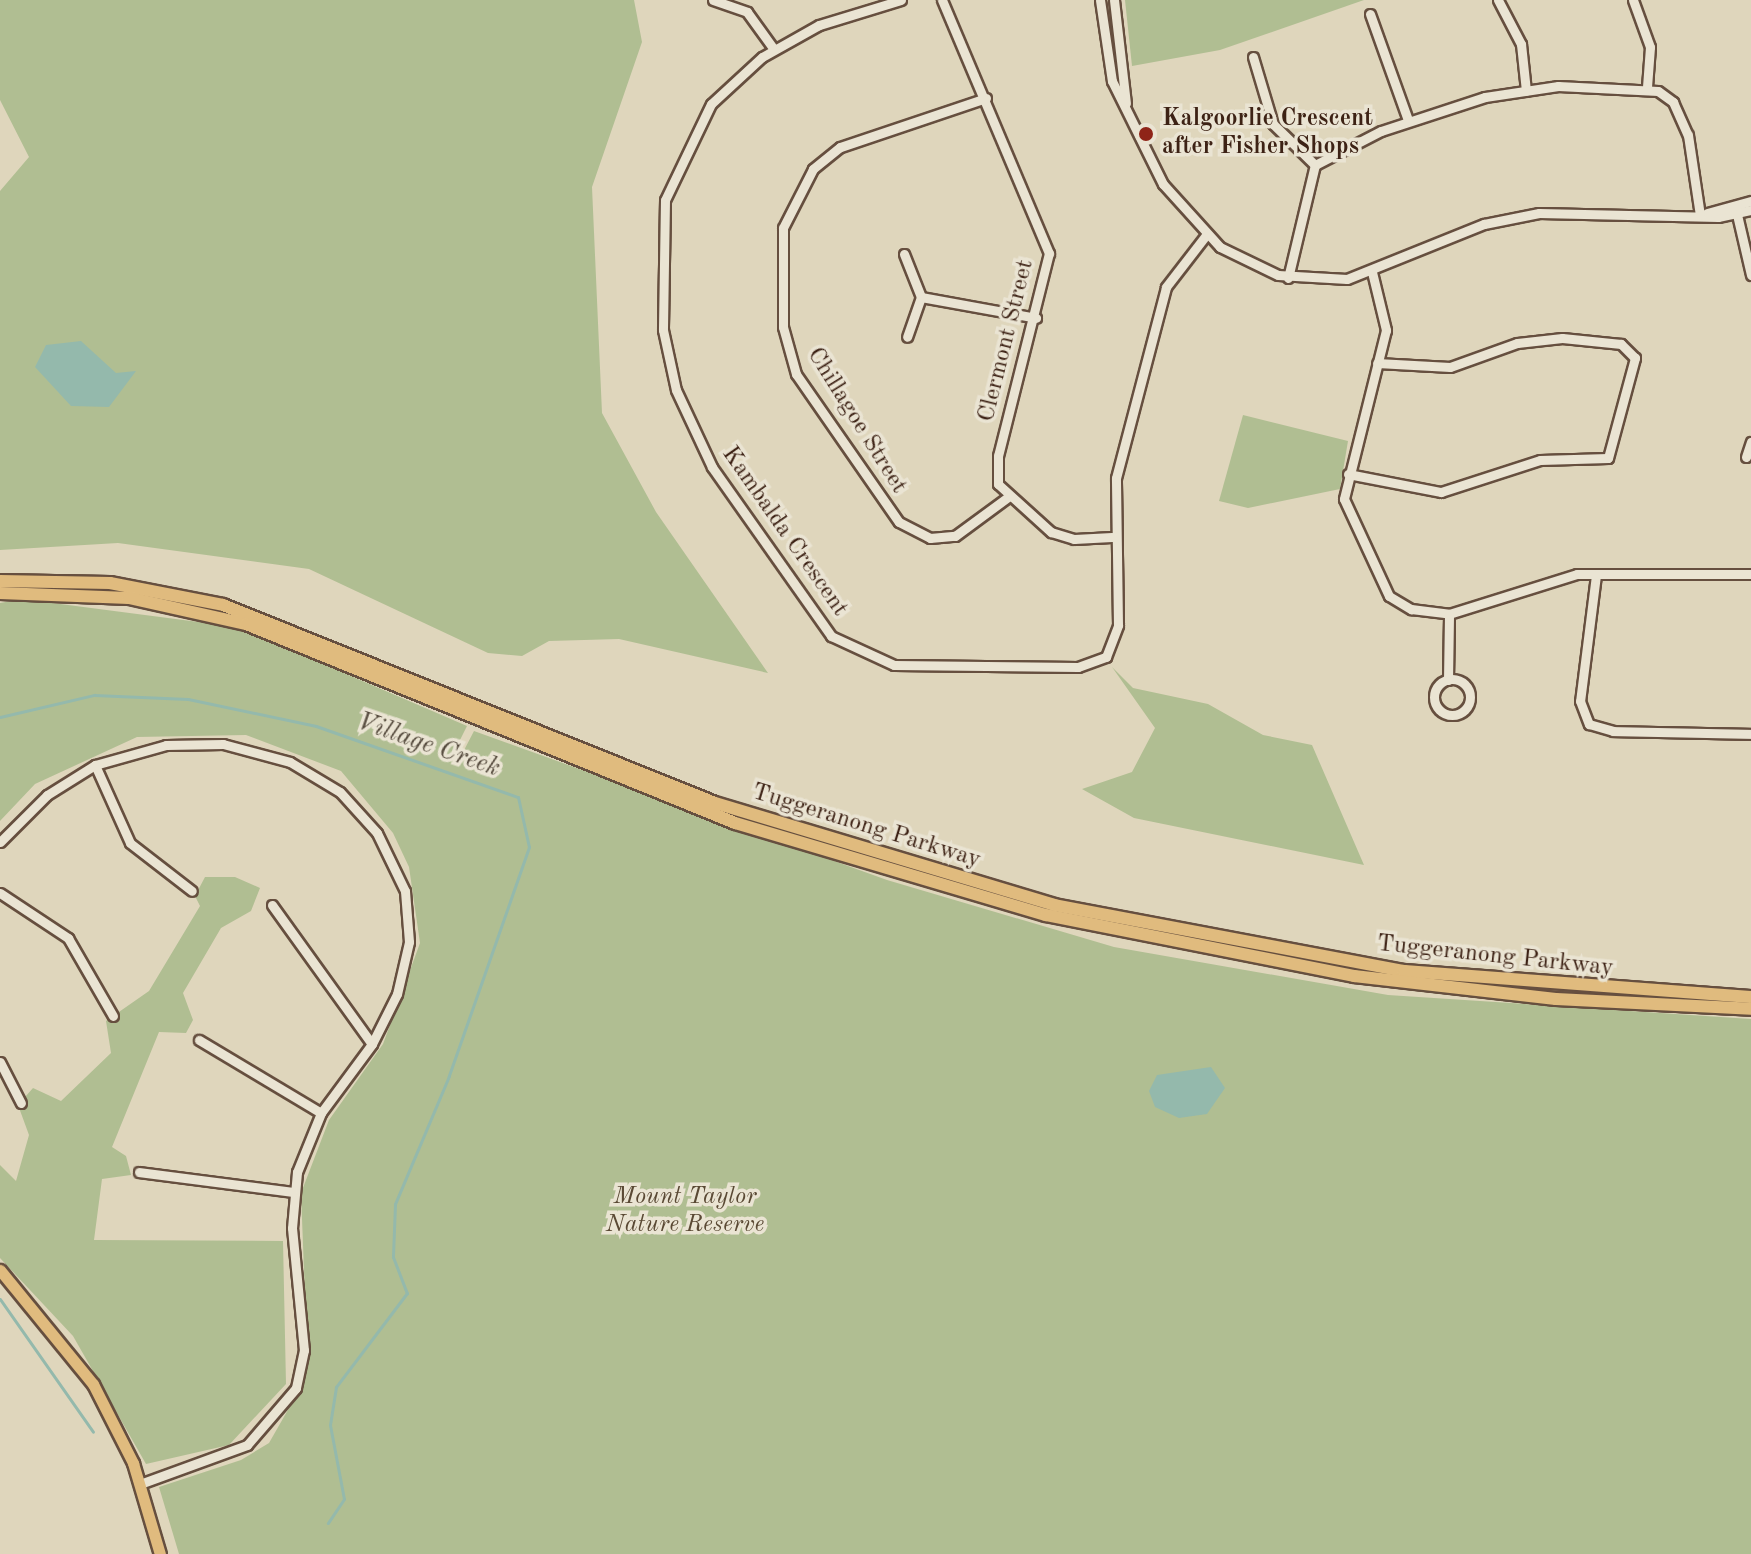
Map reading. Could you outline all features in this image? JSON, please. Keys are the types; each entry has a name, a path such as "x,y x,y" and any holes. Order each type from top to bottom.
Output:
{"highway":[{"name":"Tuggeranong Parkway","path":"0,581 110,583 223,605 715,803 1054,905 1404,971 1751,997"},
{"name":"Tuggeranong Parkway","path":"0,593 129,598 246,624 735,823 1046,915 1381,979 1751,1009"}],"main road":[{"path":"0,1270 31,1303 93,1384 140,1484 160,1554"}],"street":[{"path":"713,0 747,12 773,48"},
{"name":"Kambalda Crescent","path":"901,0 773,48 711,104 674,172 661,254 663,330 676,390 712,467 812,615 856,653 894,665 1095,664 1116,639 1112,537 1116,478 1166,287 1206,235"},
{"name":"Clermont Street","path":"942,0 1049,253 1036,318 998,456 996,476 1008,497"},
{"path":"1100,0 1103,46 1127,111 1163,184 1206,235 1238,258 1288,278 1323,281 1372,272 1510,218 1580,210 1700,215 1751,210"},
{"path":"1114,0 1127,111"},
{"path":"1498,0 1521,44 1526,91"},
{"path":"1633,0 1650,47 1647,87"},
{"path":"1370,14 1408,120"},
{"path":"1253,57 1273,124 1315,165"},
{"path":"1315,165 1408,120 1526,91 1647,87 1669,98 1683,120 1700,215"},
{"name":"Chillagoe Street","path":"986,98 840,147 813,169 783,228 783,327 796,374 899,522 930,538 955,536 1008,497"},
{"path":"1288,278 1315,165"},
{"path":"1736,210 1751,201"},
{"path":"1736,210 1751,275"},
{"path":"904,254 921,297 907,337"},
{"path":"1372,272 1386,330 1348,474 1345,515 1378,584 1401,605 1449,614 1537,583 1596,575 1751,574"},
{"path":"921,297 1036,318"},
{"path":"1348,474 1417,493 1441,492 1540,460 1608,458 1635,358 1621,344 1562,338 1517,343 1450,367 1377,363"},
{"path":"1746,457 1751,442"},
{"path":"1008,497 1062,536 1112,537"},
{"path":"1596,575 1580,701 1589,724 1613,731 1751,734"},
{"path":"1448,680 1449,614"},
{"path":"0,842 47,795 95,765 166,745 250,749 316,776 360,811 398,870 409,916 401,981 372,1044 321,1113 293,1192 304,1350 296,1388 272,1423 237,1451 140,1484"},
{"path":"95,765 130,843 192,891"},
{"path":"0,893 68,938 113,1016"},
{"path":"272,905 372,1044"},
{"path":"199,1040 321,1113"},
{"path":"0,1062 21,1103"},
{"path":"139,1172 293,1192"}],"green space":[{"path":"0,0 634,0 642,42 592,187 602,413 656,512 768,673 619,639 549,641 522,656 488,653 309,569 118,543 0,550 0,191 29,157 0,100"},
{"path":"1125,0 1364,0 1220,50 1132,66"},
{"path":"1243,415 1348,441 1340,489 1248,508 1219,501"},
{"name":"Mount Taylor Nature Reserve","path":"22,599 237,627 467,726 453,754 460,758 474,731 887,880 1114,947 1388,995 1751,1019 1751,1554 179,1554 159,1487 241,1460 269,1443 301,1387 307,1348 301,1193 329,1120 383,1044 420,943 409,867 393,833 341,771 246,735 137,737 35,784 0,821 0,603"},
{"path":"1112,667 1133,688 1208,704 1263,735 1312,745 1364,865 1134,818 1082,789 1132,772 1155,728"},
{"path":"205,877 235,877 260,888 251,911 221,928 183,993 193,1020 186,1033 159,1032 112,1147 126,1156 131,1175 102,1179 94,1240 283,1241 286,1384 229,1445 146,1464 73,1336 0,1258 0,1165 16,1181 29,1135 18,1105 33,1088 61,1101 111,1053 106,1021 149,991 200,906 195,896"}],"water":[{"path":"81,341 116,373 136,371 109,407 71,406 35,367 46,345"},
{"path":"1211,1067 1225,1088 1207,1114 1179,1118 1155,1107 1149,1091 1157,1075"}],"waterway":[{"name":"Village Creek","path":"0,717 94,695 188,699 316,726 518,797 529,847 449,1076 395,1204 393,1257 407,1293 336,1387 330,1425 344,1499 328,1523"},
{"path":"0,1299 93,1432"}],"place":[{"name":"Kalgoorlie Crescent after Fisher Shops","path":"1146,134"}]}
